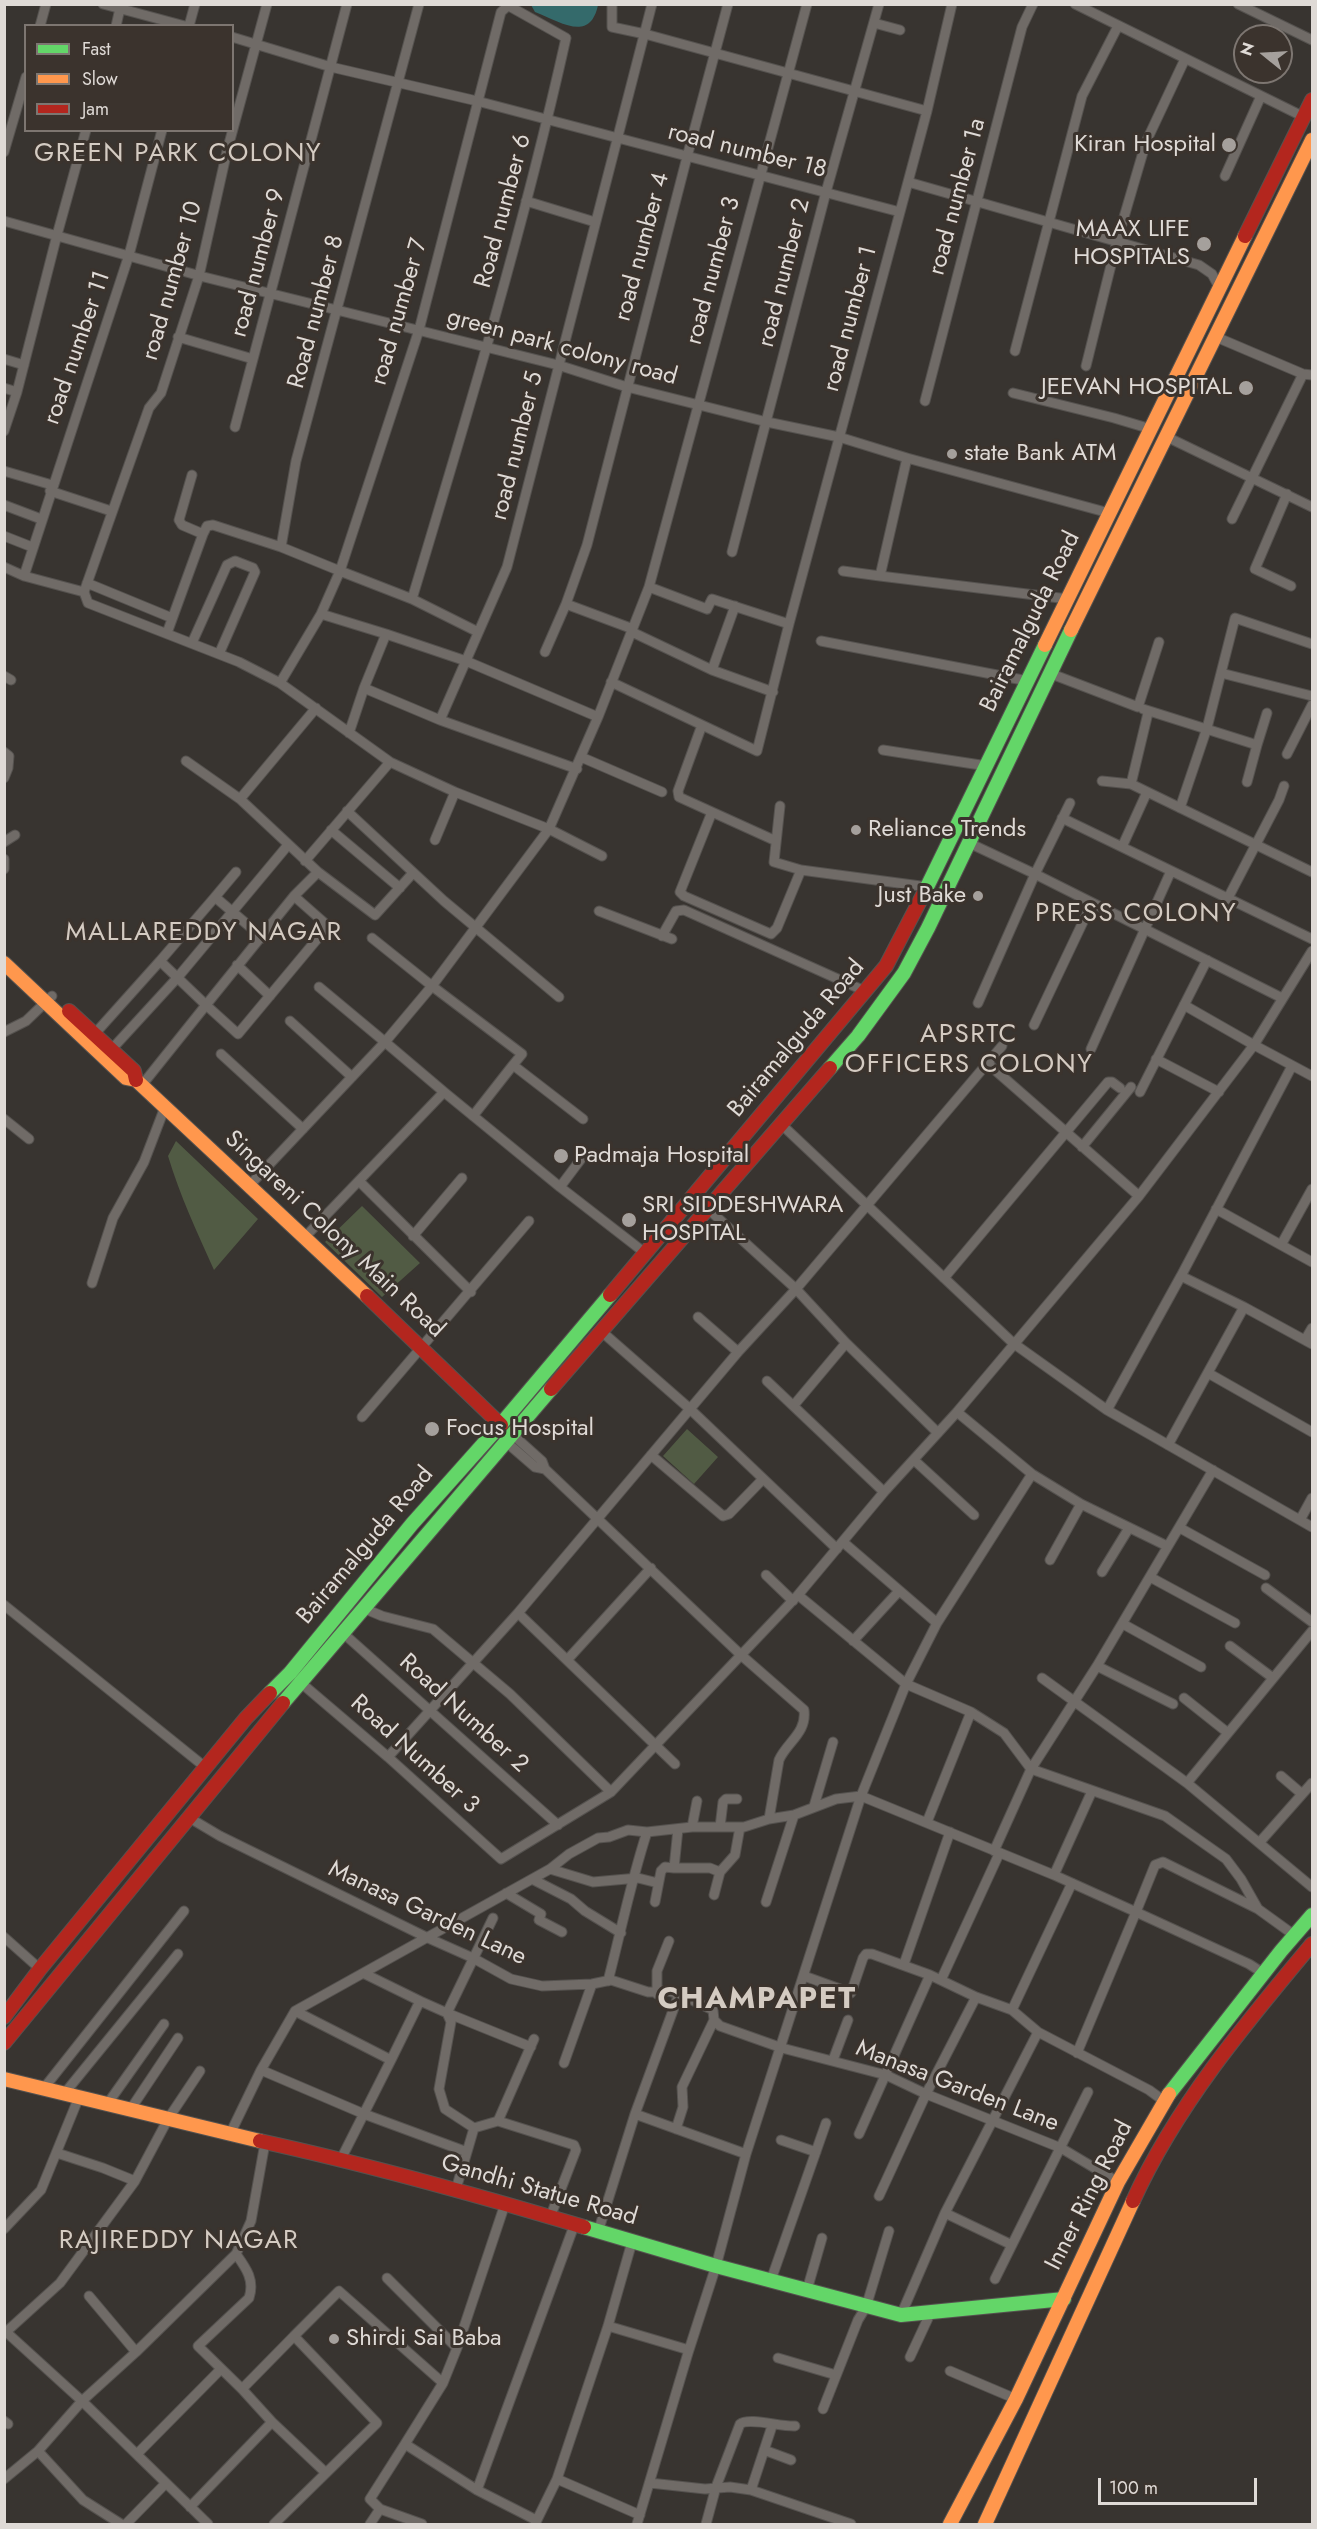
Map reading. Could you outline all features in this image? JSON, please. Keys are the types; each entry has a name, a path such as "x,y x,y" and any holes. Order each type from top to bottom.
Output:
{"main road":[{"name":"Bairamalguda Road","path":"4,2017 40,1969 246,1718 290,1673 412,1524 501,1425 883,971 928,887 1312,100"},
{"name":"Bairamalguda Road","path":"4,2043 300,1682 707,1208 858,1036 899,981 928,928 1003,767 1312,141"},
{"path":"1175,380 1191,389"},
{"name":"Singareni Colony Main Road","path":"4,954 91,1038 126,1078 139,1082"},
{"name":"Singareni Colony Main Road","path":"4,963 49,998"},
{"path":"883,971 899,981"},
{"name":"Singareni Colony Main Road","path":"91,1038 111,1050 134,1071 139,1082 501,1425"},
{"name":"Inner Ring Road","path":"950,2524 1016,2399 1118,2182 1164,2101 1263,1973 1312,1915"},
{"name":"Inner Ring Road","path":"985,2524 1137,2192 1180,2114 1258,2009 1312,1944"},
{"name":"Gandhi Statue Road","path":"4,2079 265,2143 341,2159 456,2189 716,2266 901,2315 930,2314 1064,2299"}],"street":[{"path":"41,24 46,4"},
{"path":"103,4 180,24"},
{"path":"188,24 195,4"},
{"name":"road number 10","path":"234,126 267,4"},
{"name":"road number 9","path":"235,427 347,4"},
{"name":"Road number 8","path":"281,547 296,461 339,309 419,4"},
{"path":"612,4 612,27 927,111"},
{"name":"road number 5","path":"440,720 507,567 652,4"},
{"name":"road number 4","path":"545,652 566,604 587,545 728,4"},
{"name":"road number 3","path":"248,1187 385,1042 432,986 474,927 549,830 577,769 649,587 807,4"},
{"name":"road number 2","path":"732,552 826,192 879,4"},
{"path":"900,212 952,4"},
{"name":"road number 1a","path":"925,400 1022,27 1033,4"},
{"path":"1075,4 1304,117"},
{"path":"1238,4 1312,40"},
{"name":"Road number 6","path":"412,599 487,347 548,120 566,38 510,5"},
{"name":"road number 7","path":"280,683 321,614 340,571 419,330 501,12 510,5"},
{"path":"117,24 121,7"},
{"path":"874,23 900,30"},
{"path":"1015,351 1082,96 1118,26"},
{"name":"road number 18","path":"234,37 331,67 477,101 900,212"},
{"path":"1086,366 1117,241 1146,142 1185,59"},
{"path":"4,152 24,84"},
{"path":"1225,176 1261,96"},
{"path":"4,430 6,416 17,392 85,132"},
{"name":"road number 11","path":"24,576 129,255 161,132"},
{"name":"road number 10","path":"85,588 149,408 161,393 199,276 232,132"},
{"path":"908,182 1199,265 1212,274 1220,287"},
{"path":"526,201 595,222"},
{"name":"road number 1","path":"702,725 757,751 900,212"},
{"name":"green park colony road","path":"4,221 199,276 558,365 627,387 767,422 839,437 1109,513"},
{"path":"178,337 253,359"},
{"path":"1216,337 1308,374 1232,519"},
{"path":"4,359 24,365"},
{"path":"4,388 17,392"},
{"path":"1013,393 1151,429"},
{"path":"1167,437 1312,507"},
{"path":"880,576 907,458"},
{"path":"4,471 111,511"},
{"path":"192,475 179,520 182,525 203,534"},
{"path":"1287,494 1255,569 1291,586"},
{"path":"4,505 41,519"},
{"path":"167,633 203,534 207,526 213,525 281,547 412,599 478,632"},
{"path":"4,536 32,547"},
{"path":"192,643 226,565 235,561 253,568 255,572 219,654"},
{"path":"4,567 24,576 85,588 172,618"},
{"path":"843,571 1068,599"},
{"path":"649,587 707,609 712,599 789,624"},
{"path":"85,588 88,603 219,654 280,683 390,762 455,792 549,830 602,856"},
{"path":"566,604 632,631 712,670 773,692"},
{"path":"712,670 735,606"},
{"path":"321,614 466,661 598,717"},
{"path":"1180,808 1207,728 1235,618 1312,644"},
{"path":"349,733 386,634"},
{"path":"821,641 1028,681"},
{"path":"1138,706 1159,642"},
{"path":"1049,673 1138,706 1148,712 1257,745"},
{"path":"1221,673 1312,696"},
{"path":"611,682 702,725 678,791 679,796 776,841"},
{"path":"364,688 440,720 577,769"},
{"path":"1287,754 1312,705"},
{"path":"240,799 316,708"},
{"path":"1131,784 1148,712"},
{"path":"1247,782 1267,713"},
{"path":"883,750 987,766"},
{"path":"4,752 9,756 4,778"},
{"path":"581,757 662,792"},
{"path":"186,761 240,799 305,861 375,915 413,873"},
{"path":"305,861 390,762"},
{"path":"1102,781 1131,784 1312,872"},
{"path":"1228,898 1284,786"},
{"path":"435,840 455,792"},
{"path":"1122,847 1147,792"},
{"path":"978,1003 1035,874 1070,803"},
{"path":"780,806 774,862 801,870 928,887"},
{"path":"347,811 474,927 559,997"},
{"path":"712,812 680,889 682,895 771,934 775,932 801,870"},
{"path":"1062,819 1312,939"},
{"path":"331,830 399,888"},
{"path":"4,842 15,835"},
{"path":"969,843 1282,998"},
{"path":"111,1050 178,977 288,845"},
{"path":"4,859 4,869"},
{"path":"1091,1049 1171,871"},
{"path":"91,1038 236,872"},
{"path":"139,1082 206,1005 237,965 263,938 294,896 318,872"},
{"path":"160,961 238,1034 328,926 294,896"},
{"path":"215,897 263,938"},
{"path":"1034,1025 1092,903"},
{"path":"599,910 667,938 676,911 684,910 867,992"},
{"path":"372,938 522,1054 474,1116"},
{"path":"558,1825 611,1792 796,1598 884,1492 957,1412 1013,1342 1139,1196 1254,1045 1312,951"},
{"path":"1082,1147 1135,1089 1156,1059 1207,960"},
{"path":"237,965 270,996"},
{"path":"319,987 560,1187 645,1253"},
{"path":"4,1032 26,1021 49,998"},
{"path":"1184,1005 1312,1076"},
{"path":"290,1021 352,1077"},
{"path":"388,1757 518,1612 1002,1046"},
{"path":"221,1054 303,1130"},
{"path":"1156,1059 1219,1092"},
{"path":"987,1063 1139,1196"},
{"path":"513,1065 583,1119"},
{"path":"1107,1410 1292,1066"},
{"path":"944,1278 1108,1082 1120,1088"},
{"path":"304,1238 444,1092"},
{"path":"92,1283 112,1218 144,1162 165,1107"},
{"path":"6,1122 29,1139"},
{"path":"781,1124 1013,1342 1107,1410 1312,1527"},
{"path":"560,1187 584,1155"},
{"path":"413,1236 462,1178"},
{"path":"359,1181 471,1292"},
{"path":"1281,1245 1312,1189"},
{"path":"707,1208 796,1289 846,1343 938,1433"},
{"path":"1216,1209 1312,1262"},
{"path":"362,1417 471,1292 529,1221"},
{"path":"1181,1276 1309,1342 1312,1328"},
{"path":"1168,1445 1244,1307"},
{"path":"698,1317 738,1352"},
{"path":"601,1331 840,1546 937,1623"},
{"path":"794,1405 846,1343"},
{"path":"1208,1373 1312,1432"},
{"path":"767,1381 884,1492"},
{"path":"957,1412 1032,1474 1081,1504 1167,1546"},
{"path":"509,1438 542,1461 545,1469 741,1655 804,1710 804,1722 801,1729 782,1752 779,1760 769,1819"},
{"path":"651,1455 723,1516 729,1514 763,1479"},
{"path":"914,1460 974,1515"},
{"path":"941,1980 1031,1770 1123,1624 1213,1470"},
{"path":"557,2479 639,2520 716,2266 746,2154 782,2048 861,1796 906,1684 937,1623 1032,1474"},
{"path":"1300,1520 1312,1498"},
{"path":"1050,1560 1081,1504"},
{"path":"1102,1572 1129,1528"},
{"path":"1180,1528 1266,1575"},
{"path":"568,1659 651,1568"},
{"path":"766,1575 854,1641 906,1684 971,1712 1004,1733 1031,1770 1165,1816 1226,1859 1241,1879 1258,1909"},
{"path":"1150,1577 1235,1623"},
{"path":"1266,1588 1312,1622"},
{"path":"854,1641 899,1591"},
{"path":"4,1605 205,1767"},
{"path":"363,1608 382,1616 432,1629 473,1662 611,1792"},
{"path":"518,1612 675,1764"},
{"path":"1123,1624 1201,1667"},
{"path":"1187,1783 1312,1631"},
{"name":"Road Number 2","path":"343,1632 558,1825"},
{"path":"1230,1646 1273,1678"},
{"path":"1097,1666 1173,1704"},
{"path":"1042,1678 1187,1783 1312,1887"},
{"name":"Road Number 3","path":"300,1682 388,1757 501,1859 558,1825"},
{"path":"1184,1698 1228,1733"},
{"path":"927,1822 971,1712"},
{"path":"814,1806 832,1742"},
{"path":"1281,1776 1302,1794"},
{"path":"1259,1843 1312,1783"},
{"path":"1054,1875 1092,1791"},
{"path":"230,2134 261,2070 295,2011 550,1869 569,1854 598,1838 609,1837 628,1830 646,1832 692,1827 740,1827 794,1815 836,1799 861,1796 1054,1875 1249,1964 1263,1973"},
{"path":"720,1827 723,1802 726,1799 737,1799"},
{"path":"692,1827 697,1801"},
{"path":"766,1902 794,1815"},
{"name":"Manasa Garden Lane","path":"188,1817 220,1836 473,1958 511,1979 542,1986 608,1981 657,1994 668,1991 679,1994 713,2010 714,2020 720,2026 782,2048 886,2074 926,2094 1061,2148 1118,2182"},
{"path":"714,1895 720,1872 735,1855 740,1827"},
{"path":"674,1868 678,1828"},
{"path":"608,1981 632,1878 646,1832"},
{"path":"904,1964 950,1832"},
{"path":"1077,2053 1155,1866 1163,1862 1258,1909 1294,1935"},
{"path":"655,1902 663,1868 710,1868 720,1872"},
{"path":"550,1869 593,1882 632,1878 658,1883"},
{"path":"532,1879 571,1899 585,1911 621,1933"},
{"path":"1012,2010 1072,1883"},
{"path":"506,1893 541,1914 539,1920 561,1932"},
{"path":"44,2088 184,1911"},
{"path":"493,1918 447,2013 451,2022 439,2089 445,2109 474,2128 498,2121 574,2145 576,2150 551,2216"},
{"path":"4,1936 40,1969"},
{"path":"657,1994 657,1971 669,1941"},
{"path":"64,2094 178,1954"},
{"path":"804,1976 851,1994 866,1954 904,1964 976,1997 1012,2010 1038,2032 1149,2090 1164,2101"},
{"path":"365,1974 447,2013 532,2043 498,2121"},
{"path":"859,2134 930,1975"},
{"path":"564,2063 592,1984"},
{"path":"598,2232 635,2114 679,1994"},
{"path":"879,2196 926,2094 976,1997"},
{"path":"341,2159 420,2001"},
{"path":"295,2011 391,2060"},
{"path":"676,2129 683,2107 682,2087 714,2020"},
{"path":"833,2060 848,2020"},
{"path":"108,2103 164,2024"},
{"path":"901,2315 945,2213 1038,2032"},
{"path":"130,2110 178,2038"},
{"path":"261,2070 364,2114 467,2152"},
{"path":"200,2071 168,2119 135,2181 60,2283 5,2331 82,2401 208,2524"},
{"path":"995,2279 1088,2092"},
{"path":"4,2229 41,2190 79,2097"},
{"path":"635,2114 746,2154"},
{"path":"771,2280 826,2123"},
{"path":"456,2189 474,2128"},
{"path":"780,2140 816,2152"},
{"path":"4,2478 38,2451 82,2401 136,2352 236,2254 251,2221 265,2143"},
{"path":"57,2153 135,2181"},
{"path":"422,2524 380,2509 370,2499 442,2383 457,2349 506,2204"},
{"path":"945,2213 1012,2245"},
{"path":"477,2490 576,2223"},
{"path":"823,2409 858,2320 866,2307 889,2232"},
{"path":"807,2290 822,2238"},
{"path":"405,2444 477,2490 536,2522 557,2479 608,2325 632,2242"},
{"path":"236,2254 249,2272 251,2279 249,2298 198,2346 272,2422 326,2473"},
{"path":"387,2278 457,2349"},
{"path":"242,2389 339,2290 442,2383"},
{"path":"89,2296 136,2352"},
{"path":"910,2357 930,2314"},
{"path":"608,2325 689,2350"},
{"path":"274,2524 377,2422 294,2336"},
{"path":"778,2358 836,2375"},
{"path":"137,2454 221,2369"},
{"path":"950,2371 1016,2399"},
{"path":"706,2524 716,2487 740,2424 748,2420 772,2426 795,2426"},
{"path":"190,2507 272,2422"},
{"path":"751,2490 772,2426"},
{"path":"764,2450 791,2460"},
{"path":"38,2451 83,2500 121,2524"},
{"path":"126,2524 166,2483"},
{"path":"650,2483 705,2489 716,2487 751,2490 851,2524"},
{"path":"370,2524 380,2509"}],"green space":[{"path":"176,1141 258,1219 214,1270 183,1200 168,1156"},
{"path":"362,1206 420,1263 382,1297 325,1242"},
{"path":"687,1429 718,1457 694,1484 663,1456"}],"water":[{"path":"531,5 598,5 594,17 588,24 581,27 564,24 535,12"}],"traffic: fast":[{"path":"830,1068 858,1036 904,973 928,928 1071,630"},
{"path":"925,891 1045,645"},
{"path":"270,1693 290,1673 412,1524 502,1423 610,1295"},
{"path":"283,1703 551,1389"},
{"path":"1169,2094 1312,1915"},
{"path":"584,2227 716,2266 901,2315 1064,2299"}],"traffic: slow":[{"path":"1071,630 1312,140"},
{"path":"1045,645 1245,236"},
{"path":"4,963 126,1078 136,1080 367,1296"},
{"path":"4,2079 260,2141"},
{"path":"950,2524 1016,2399 1118,2182 1169,2094"},
{"path":"985,2524 1133,2201"}],"traffic: jam":[{"path":"1245,236 1312,100"},
{"path":"610,1295 886,966 925,891"},
{"path":"69,1011 134,1071 136,1080"},
{"path":"551,1389 830,1068"},
{"path":"367,1296 501,1425"},
{"path":"4,2017 40,1969 246,1718 270,1693"},
{"path":"4,2043 283,1703"},
{"path":"1133,2201 1150,2166 1191,2099 1237,2035 1312,1944"},
{"path":"260,2141 423,2181 584,2227"}],"place":[{"name":"Kiran Hospital","path":"1229,145"},
{"name":"MAAX LIFE HOSPITALS","path":"1204,244"},
{"name":"JEEVAN HOSPITAL","path":"1246,388"},
{"name":"state Bank ATM","path":"952,454"},
{"name":"Reliance Trends","path":"856,830"},
{"name":"Just Bake","path":"978,896"},
{"name":"Padmaja Hospital","path":"561,1156"},
{"name":"SRI SIDDESHWARA HOSPITAL","path":"629,1220"},
{"name":"Focus Hospital","path":"432,1429"},
{"name":"Shirdi Sai Baba","path":"334,2339"}],"district":[{"name":"GREEN PARK COLONY","path":"178,155"},
{"name":"PRESS COLONY","path":"1136,915"},
{"name":"MALLAREDDY NAGAR","path":"204,934"},
{"name":"APSRTC OFFICERS COLONY","path":"969,1051"},
{"name":"CHAMPAPET","path":"757,2001"},
{"name":"RAJIREDDY NAGAR","path":"179,2242"}]}
